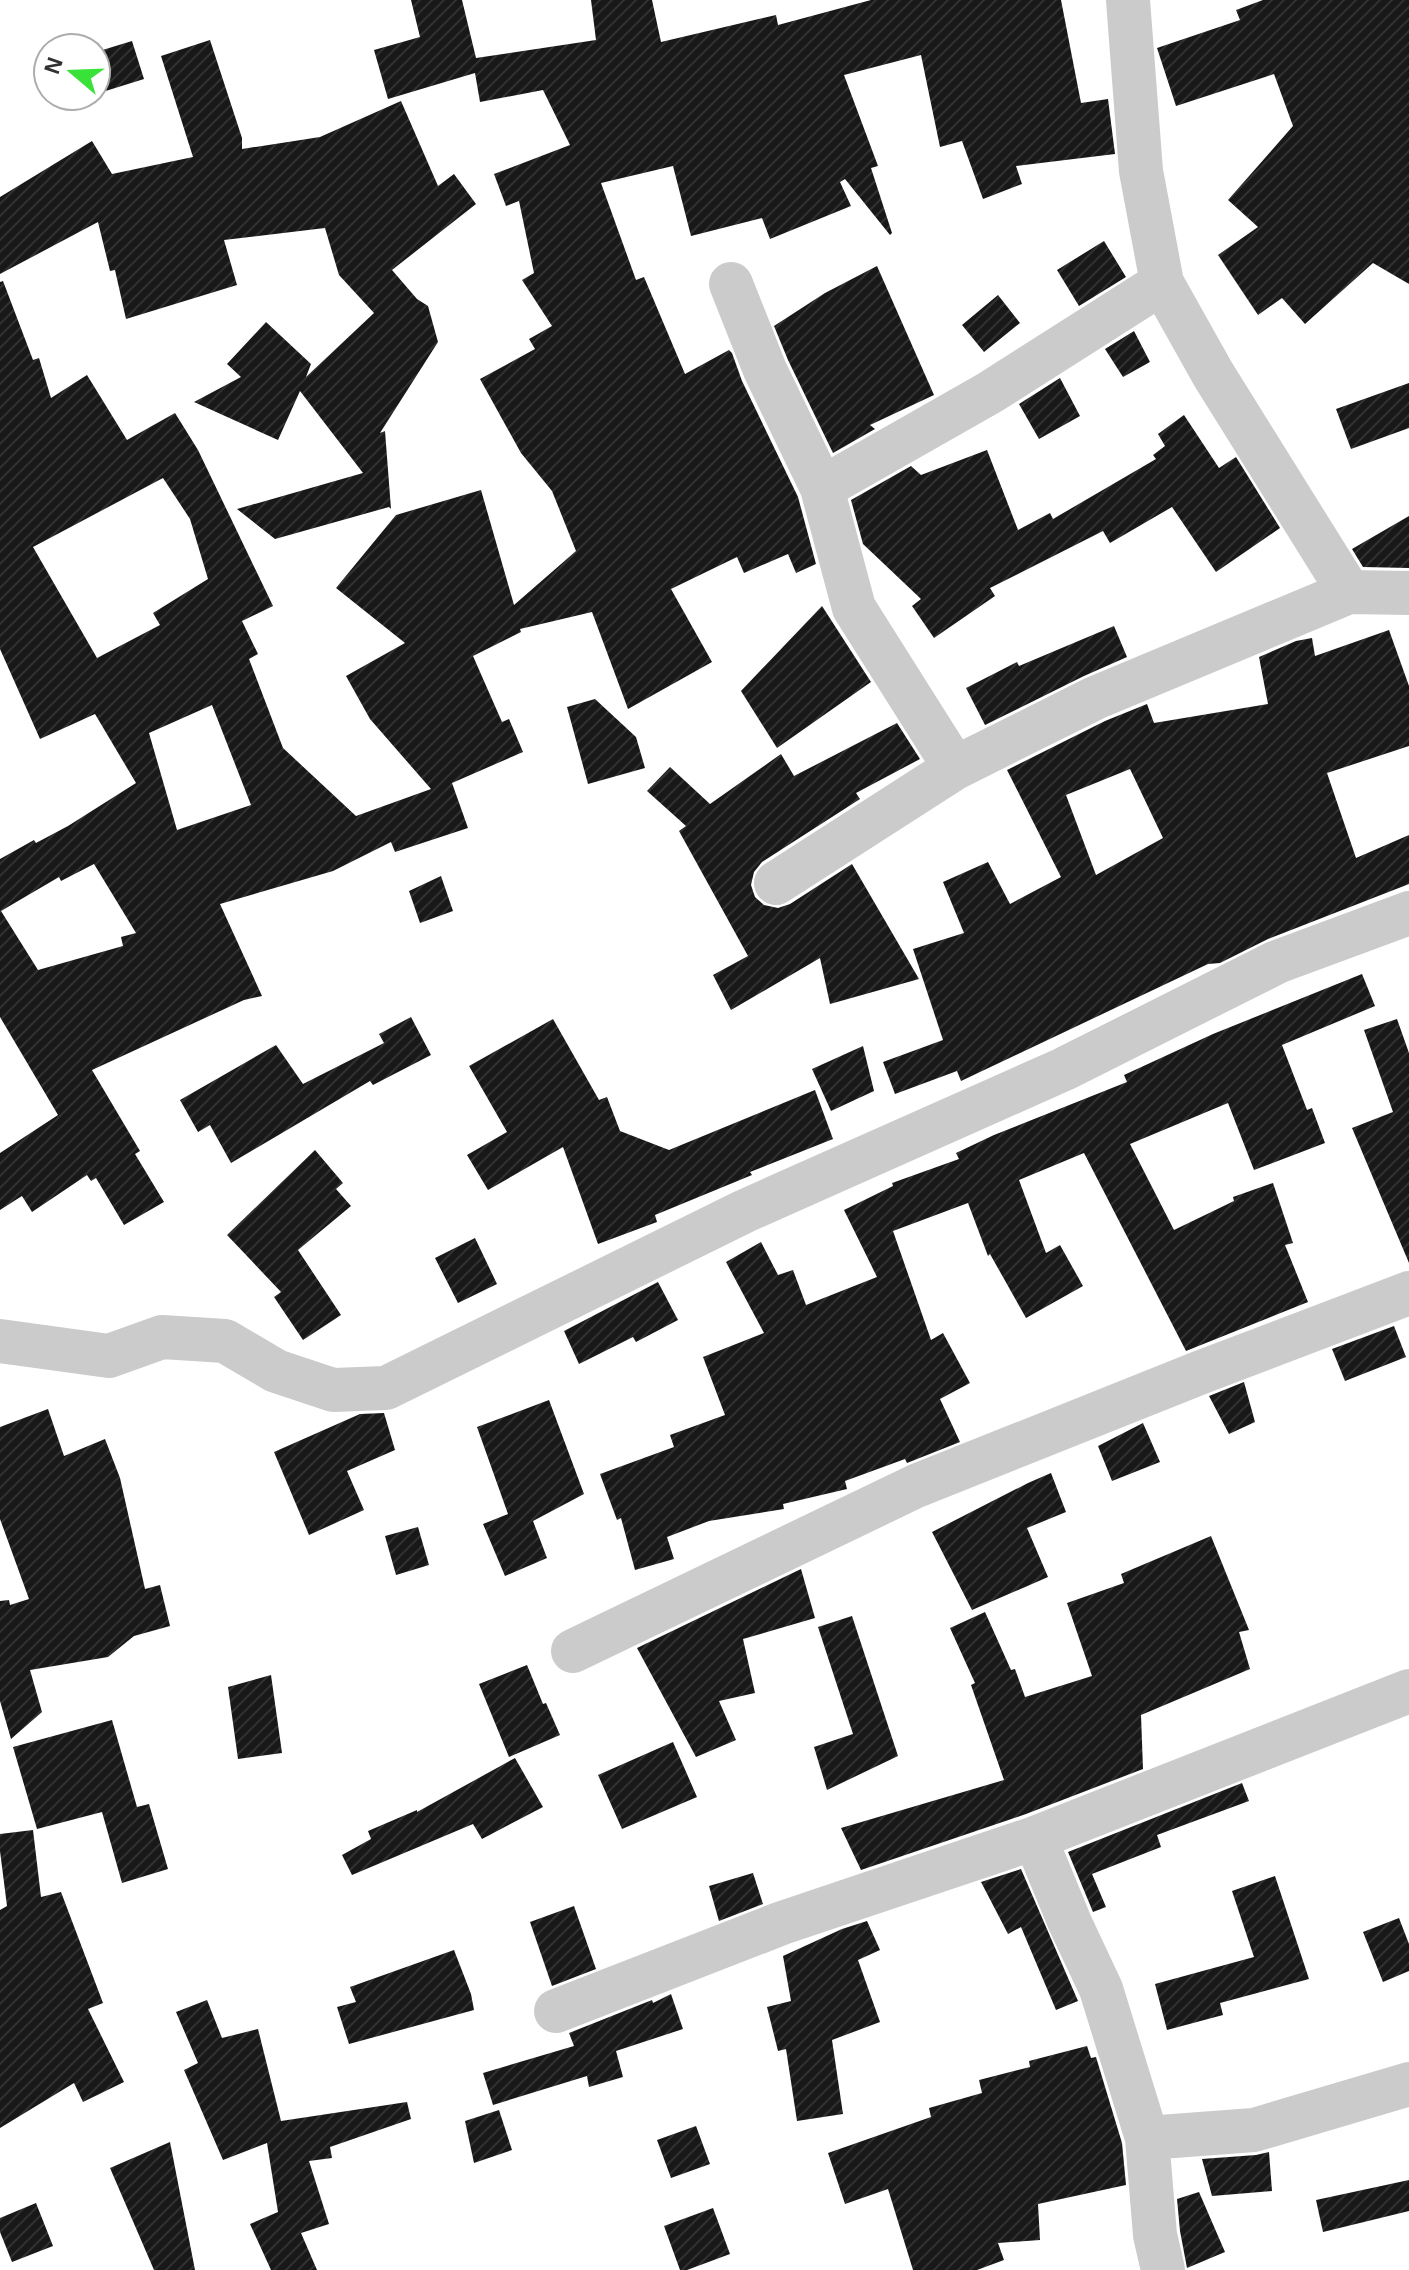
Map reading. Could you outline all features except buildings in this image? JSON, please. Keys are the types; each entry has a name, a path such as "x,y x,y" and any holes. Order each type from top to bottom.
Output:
{"street":[{"path":"1128,0 1141,171 1162,283 1213,374 1349,592"},
{"path":"822,488 989,393 1162,283"},
{"path":"731,284 765,370 822,488 854,608 955,768"},
{"path":"776,883 955,768 1095,698 1349,592 1409,593"},
{"path":"0,1341 109,1356 162,1337 225,1341 276,1371 333,1390 386,1388 745,1211 1064,1069 1277,962 1409,913"},
{"path":"573,1651 916,1486 1409,1293"},
{"path":"556,2011 782,1923 1035,1838 1409,1691"},
{"path":"1035,1838 1101,1989 1147,2138 1155,2235 1163,2270"},
{"path":"1147,2138 1254,2130 1409,2084"}]}
